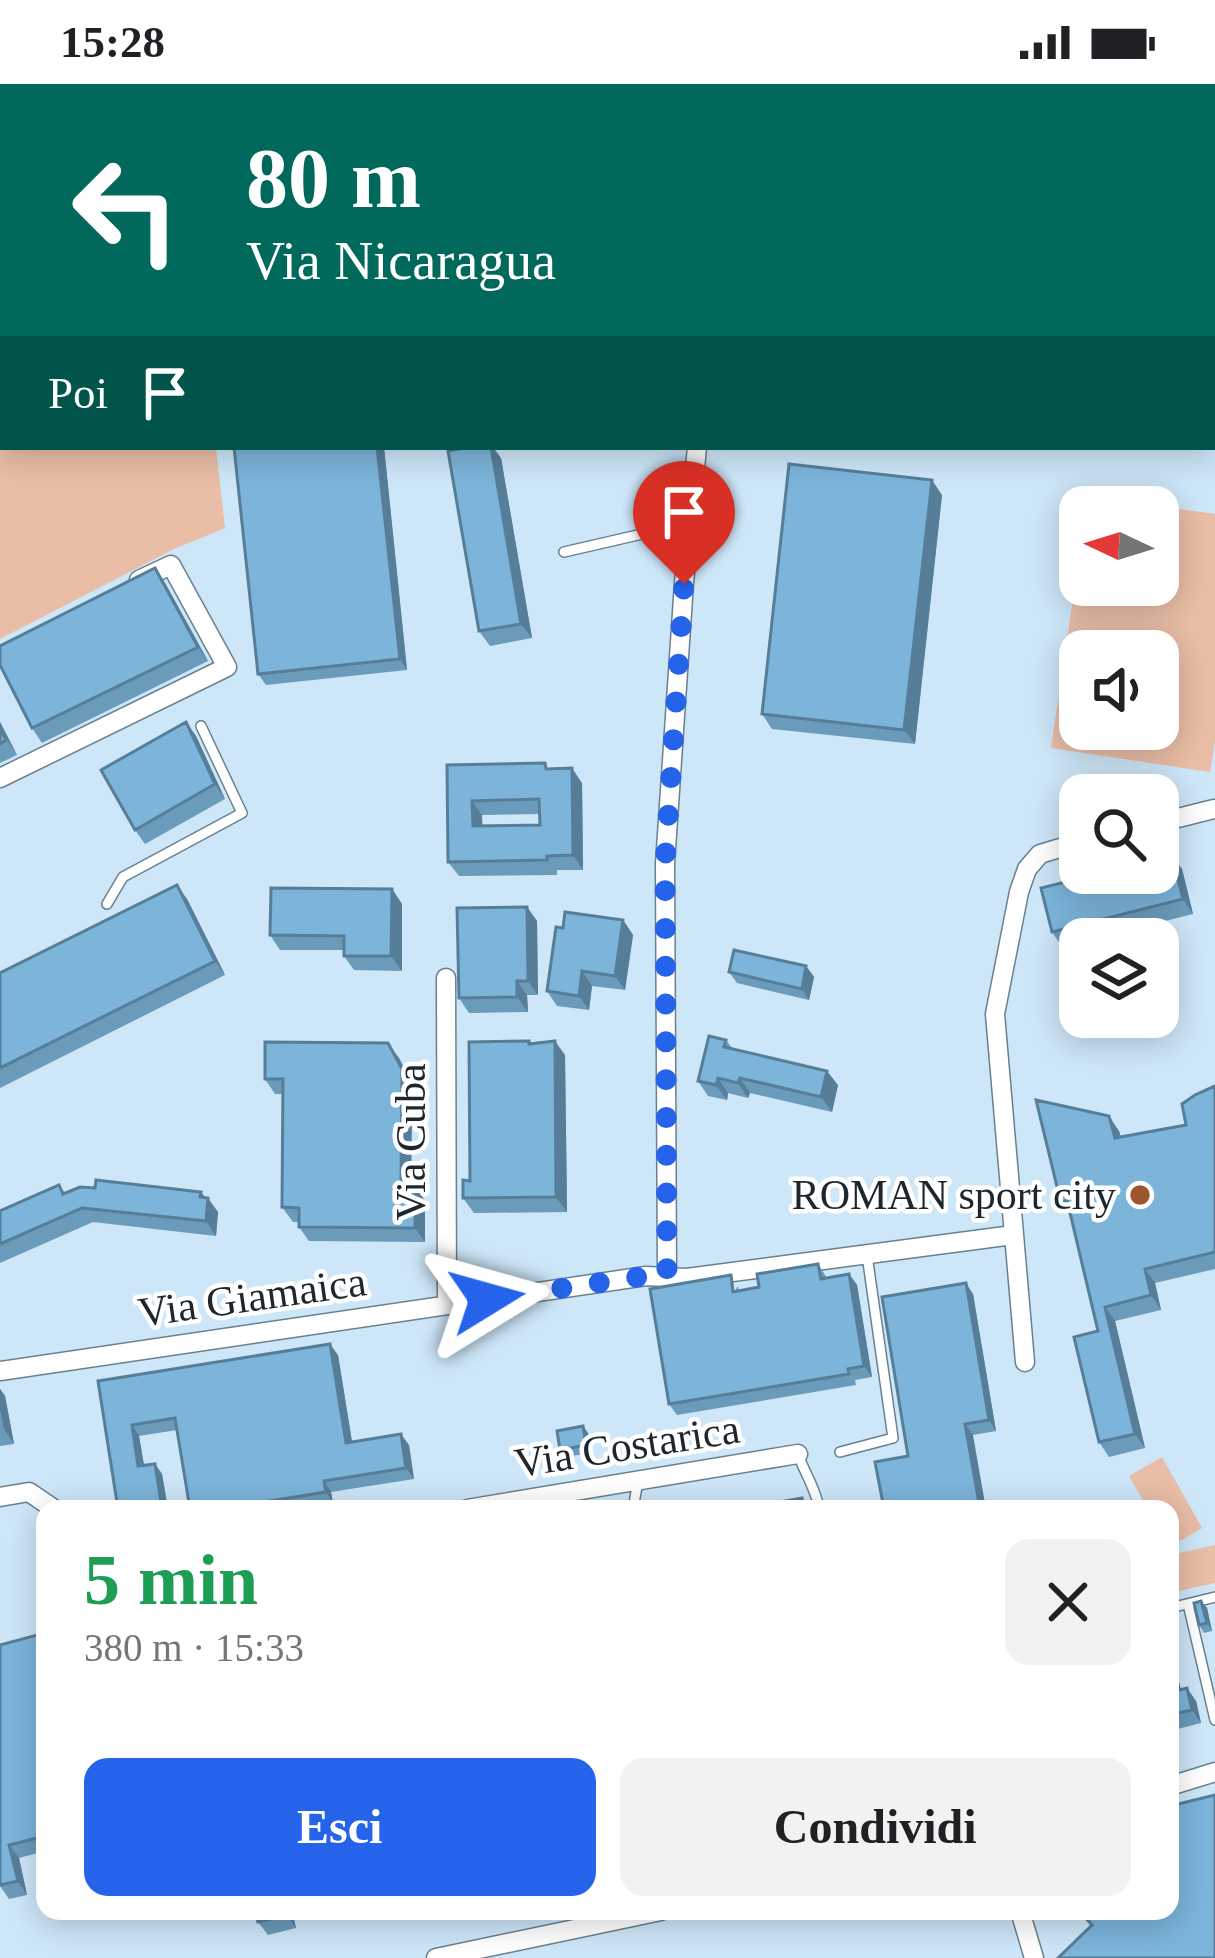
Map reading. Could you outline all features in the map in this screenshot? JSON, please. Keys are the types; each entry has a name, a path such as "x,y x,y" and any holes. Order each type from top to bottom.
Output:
{"street":[{"path":"667,1276 665,864 697,450"},
{"path":"0,778 227,667 171,565 128,586"},
{"path":"1179,818 1215,810 1215,786"},
{"path":"1025,1362 995,1015 1027,869 1040,854 1059,848"},
{"name":"Via Cuba","path":"446,978 447,1305"},
{"name":"Via Giamaica","path":"0,1371 646,1276 687,1278 1013,1235"},
{"name":"Via Costarica","path":"522,1500 798,1454"},
{"path":"0,1497 29,1492 41,1500"},
{"path":"1179,1783 1215,1772"},
{"path":"436,1958 618,1920"},
{"path":"1023,1920 1034,1958"}],"lane":[{"path":"564,552 690,523"},
{"path":"107,904 123,877 242,813 201,726"},
{"path":"840,1452 893,1438 867,1255"},
{"path":"798,1454 818,1500"},
{"path":"635,1500 638,1481"},
{"path":"1179,1606 1215,1597"},
{"path":"1188,1604 1215,1720"}],"shaded area":[{"path":"0,450 216,450 225,528 174,549 0,639"},
{"path":"1179,509 1215,514 1215,741 1210,772 1064,750 1179,750 1179,630 1068,630 1072,606 1179,606"},
{"path":"1059,693 1059,749 1051,748"},
{"path":"1162,1457 1202,1528 1179,1542 1179,1500 1143,1500 1129,1476"},
{"path":"1215,1545 1215,1583 1179,1591 1179,1553"}],"building":[{"path":"234,450 377,450 400,659 258,674"},
{"path":"492,450 521,624 479,631 448,451"},
{"path":"789,464 932,480 904,730 762,714"},
{"path":"155,568 198,647 32,728 0,665 0,646"},
{"path":"186,722 215,784 135,830 101,770"},
{"path":"545,763 546,769 572,768 573,855 448,862 447,765","holes":["539,799 540,825 473,826 472,801"]},
{"path":"1179,883 1183,899 1108,918 1059,918 1059,930 1052,932 1041,888 1059,884 1059,894 1179,894"},
{"path":"177,885 215,961 0,1068 0,973"},
{"path":"271,888 392,889 391,956 344,956 344,936 270,935"},
{"path":"527,907 528,981 517,981 517,997 459,998 457,908"},
{"path":"565,912 623,920 615,976 582,971 579,996 547,991 556,927 563,928"},
{"path":"734,950 806,966 802,989 729,972"},
{"path":"709,1036 726,1040 724,1047 827,1071 821,1097 740,1078 738,1083 718,1078 716,1085 698,1081"},
{"path":"555,1041 556,1197 463,1198 463,1180 470,1181 469,1042"},
{"path":"265,1042 388,1043 402,1069 401,1186 415,1186 415,1228 299,1227 299,1208 282,1207 283,1079 265,1079"},
{"name":"ROMAN sport city","path":"1215,1086 1215,1252 1145,1269 1151,1295 1105,1307 1135,1434 1099,1442 1074,1337 1098,1331 1067,1200 1061,1203 1036,1100 1109,1116 1115,1138 1186,1125 1182,1104"},
{"path":"96,1180 201,1192 200,1197 208,1198 206,1221 82,1208 0,1244 0,1211 59,1185 63,1194 80,1187 95,1188"},
{"path":"818,1264 821,1279 849,1274 864,1366 848,1369 849,1374 669,1404 650,1289 731,1275 733,1292 759,1287 757,1274"},
{"path":"966,1283 989,1420 965,1424 978,1500 882,1500 875,1462 908,1456 882,1297"},
{"path":"330,1344 346,1443 401,1434 406,1468 324,1481 326,1492 276,1500 189,1500 175,1418 132,1425 138,1466 155,1464 161,1500 117,1500 98,1381"},
{"path":"583,1426 586,1445 560,1450 557,1431"},
{"path":"1201,1601 1207,1623 1199,1625 1194,1603"},
{"path":"36,1635 36,1838 9,1845 18,1881 0,1885 0,1645"},
{"path":"1187,1688 1192,1710 1179,1713 1179,1690"},
{"path":"1215,1795 1215,1958 1058,1958 1092,1925 1087,1920 1179,1920 1179,1804"}],"place":[{"name":"ROMAN sport city","path":"1140,1195"}],"route":[{"path":"487,1299 667,1276 665,864 684,584"}]}
